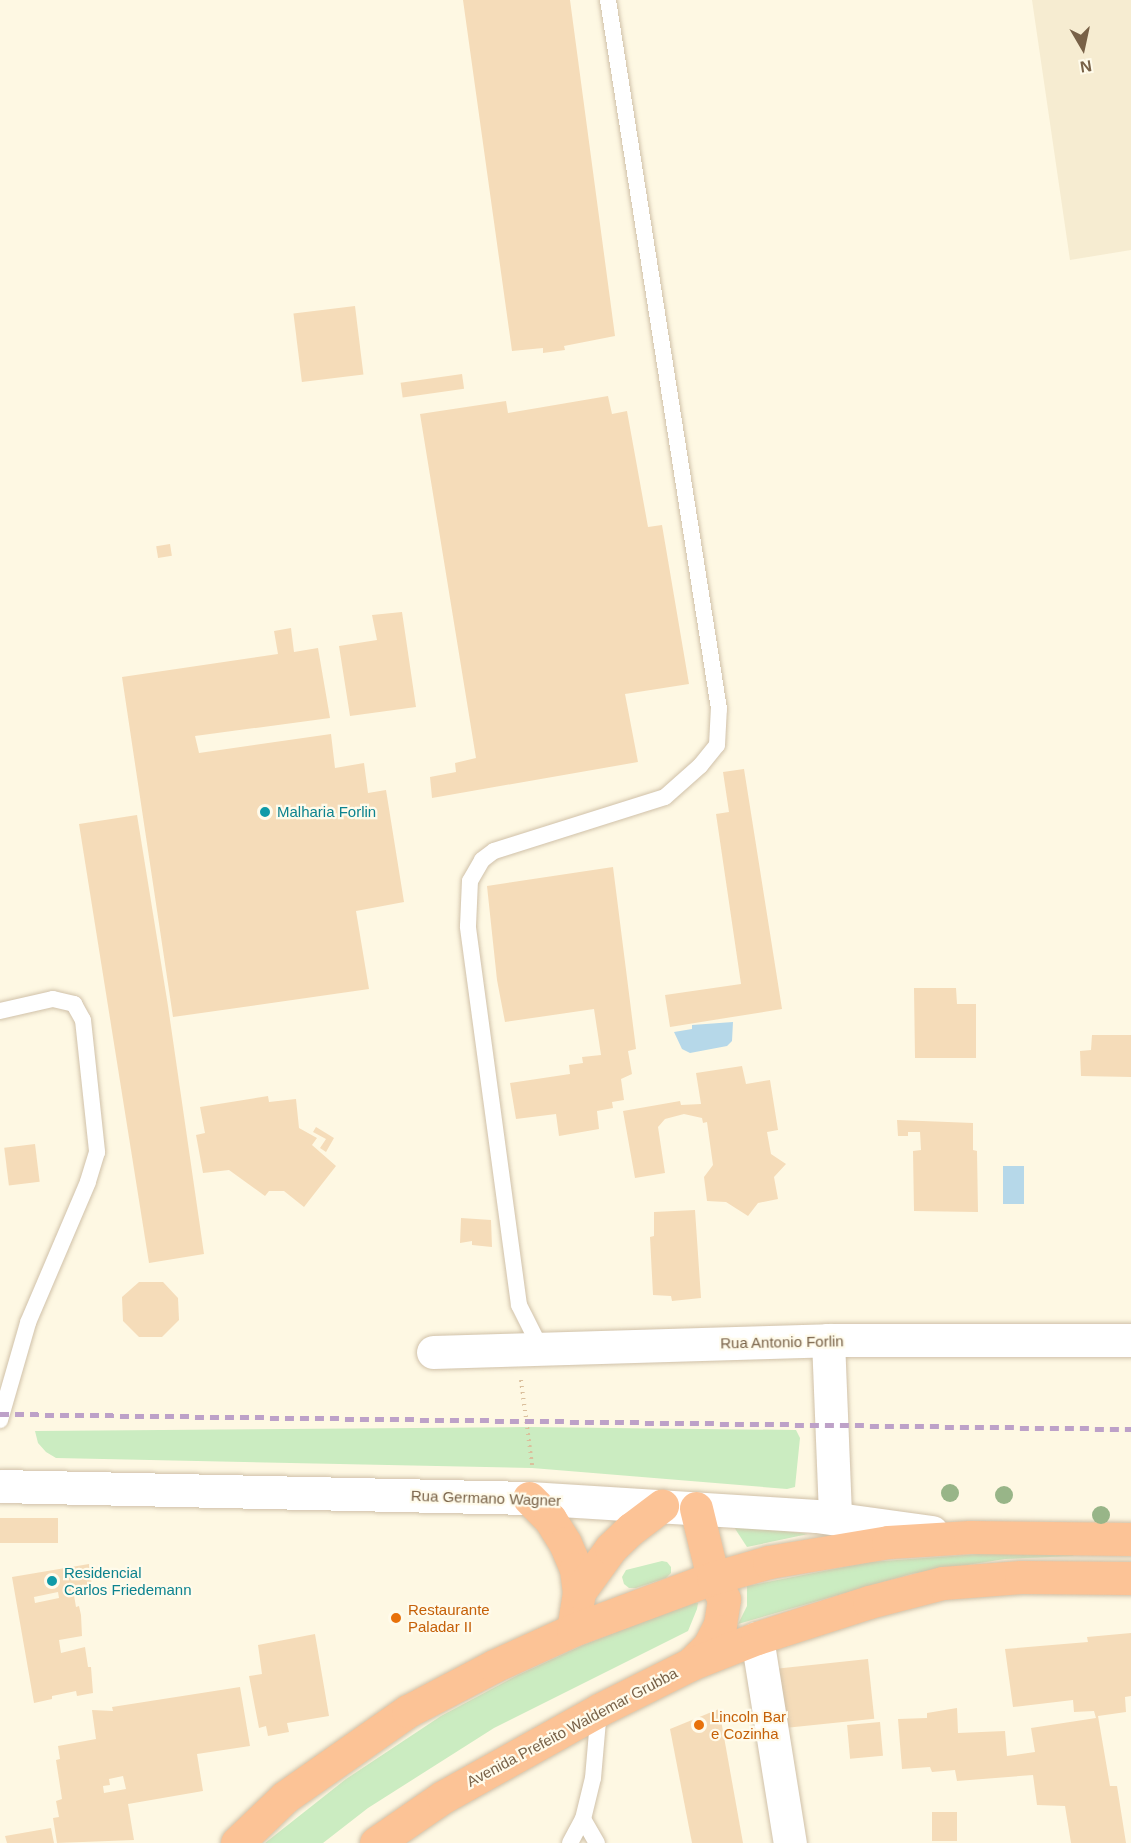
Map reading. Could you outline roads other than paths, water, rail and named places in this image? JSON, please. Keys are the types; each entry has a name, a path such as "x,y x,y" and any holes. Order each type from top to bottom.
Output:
{"highway":[{"path":"527,1498 550,1519 565,1543 576,1569 579,1592 573,1630"},
{"path":"579,1592 610,1548 630,1529 662,1506"},
{"path":"691,1664 709,1646 720,1624 724,1599 713,1578 696,1508"},
{"path":"237,1843 285,1797 408,1711 494,1666 573,1630 713,1578 769,1562 888,1542 970,1537 1131,1539"},
{"name":"Avenida Prefeito Waldemar Grubba","path":"376,1843 443,1797 599,1710 691,1664 757,1638 858,1605 944,1583 1021,1577 1131,1578"}],"street":[{"name":"Rua Antonio Forlin","path":"433,1352 828,1340 1131,1340"},
{"path":"828,1340 835,1518"},
{"name":"Rua Germano Wagner","path":"0,1486 527,1498 835,1518 970,1537"},
{"path":"757,1638 790,1843"}],"lane":[{"path":"529,1349 519,1305 468,926 470,881 482,860 494,851 665,797 700,766 717,745 719,709 608,0"},
{"path":"0,1011 53,999 74,1004 83,1020 97,1152 88,1182 28,1323 0,1420"},
{"path":"570,1843 583,1819 593,1778 599,1710"},
{"path":"583,1819 597,1843"}],"water":[{"path":"733,1022 732,1041 727,1046 690,1053 682,1049 674,1032 692,1029 692,1025"},
{"path":"1003,1166 1024,1166 1024,1204 1003,1204"}],"railway":[{"path":"0,1414 1131,1429"}],"place":[{"name":"Malharia Forlin","path":"265,812"},
{"name":"Residencial Carlos Friedemann","path":"52,1581"},
{"name":"Restaurante Paladar II","path":"396,1618"},
{"name":"Lincoln Bar e Cozinha","path":"699,1725"}]}
